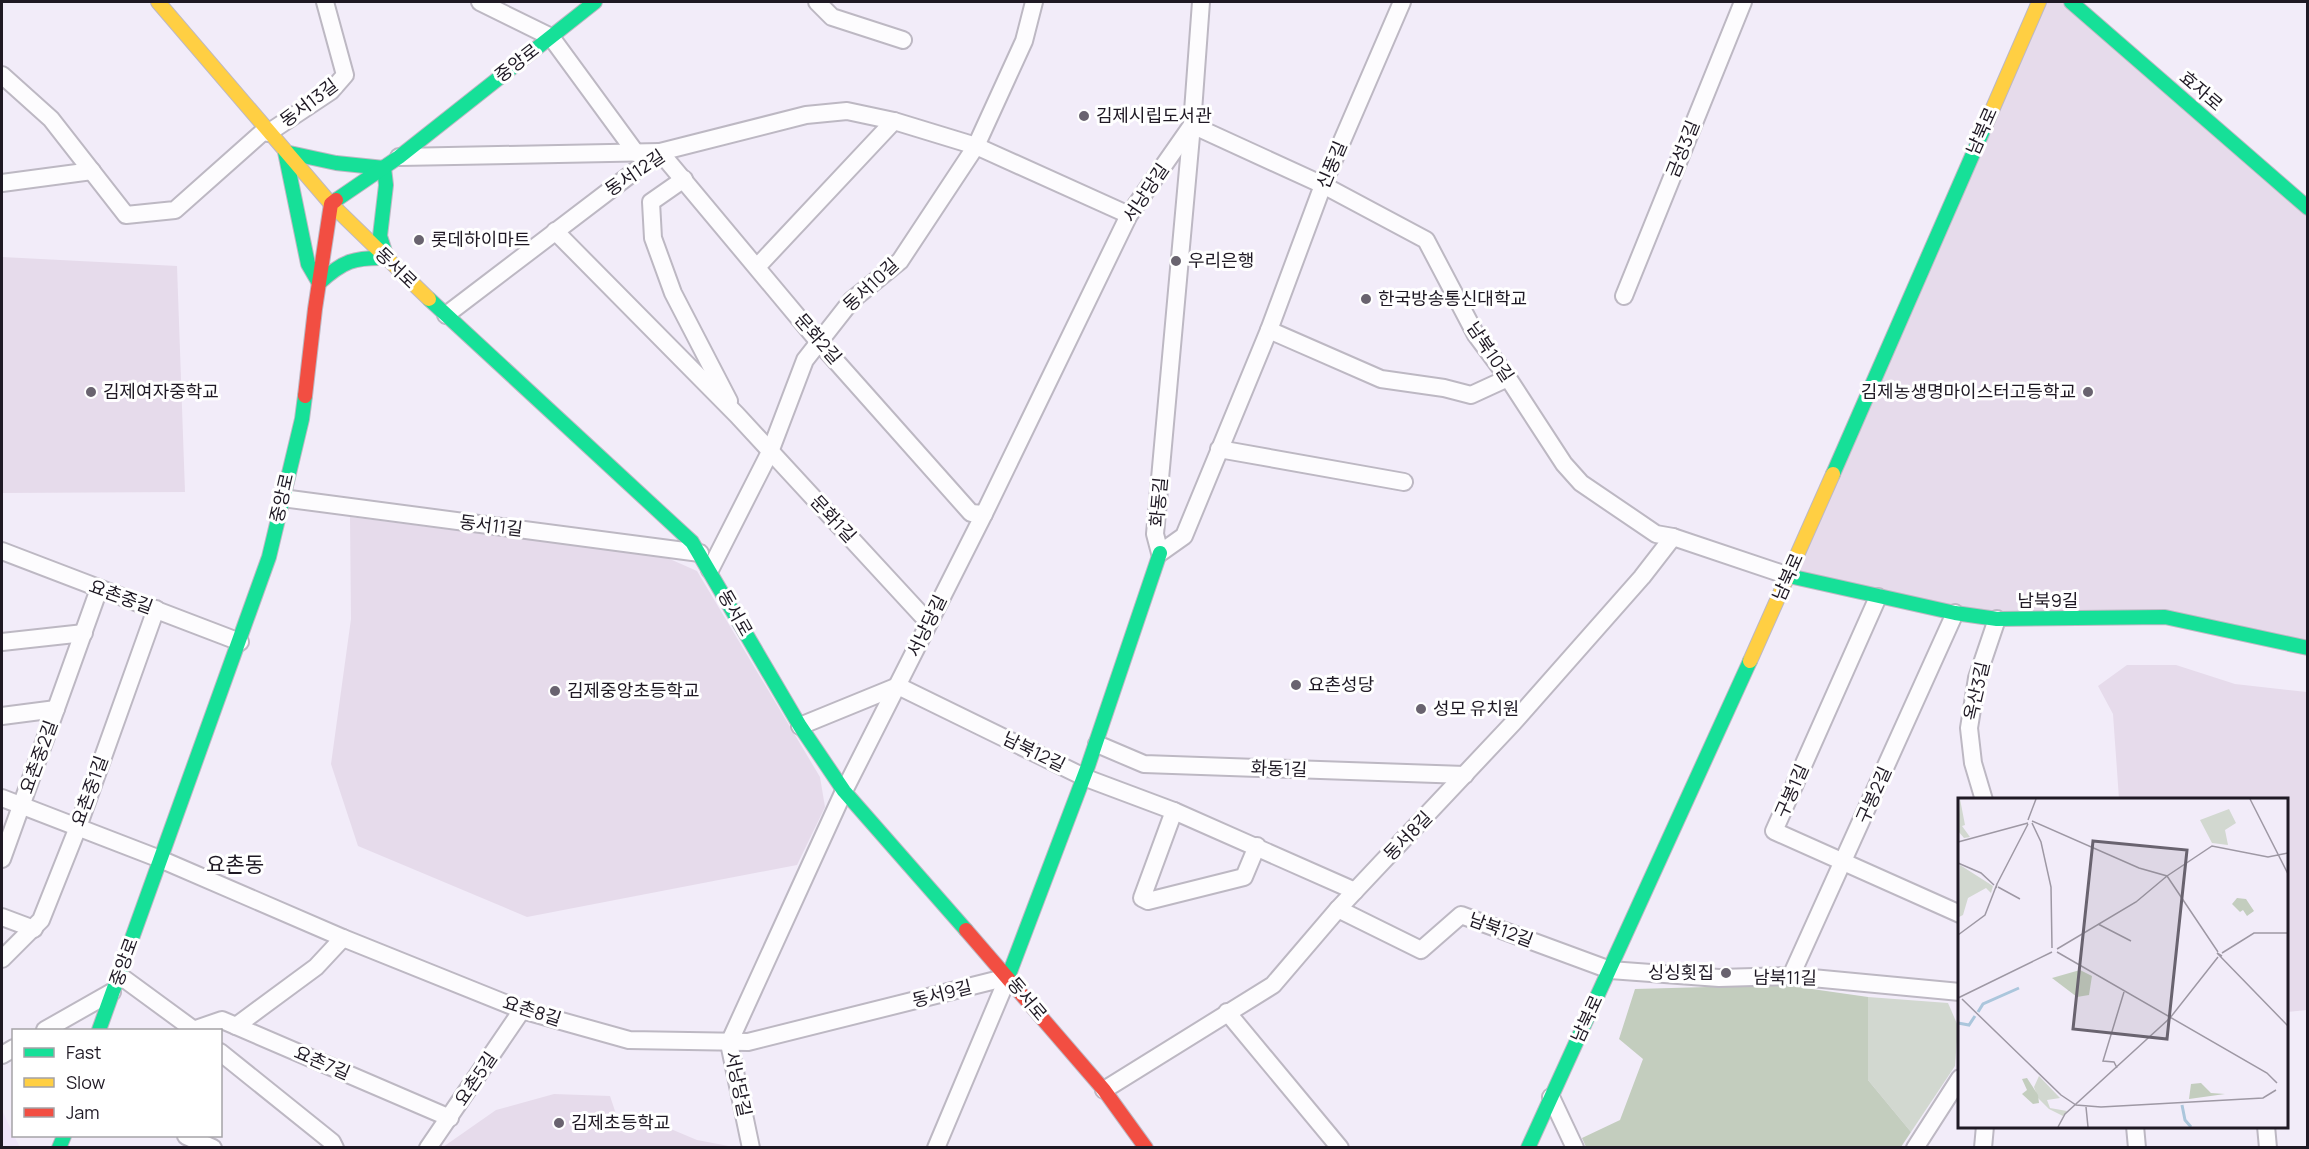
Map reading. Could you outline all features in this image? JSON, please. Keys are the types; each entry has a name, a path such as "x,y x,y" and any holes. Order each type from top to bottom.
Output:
{"street":[{"name":"동서로","path":"158,2 331,204 446,315 692,542 800,726 844,791 1104,1090 1146,1148"},
{"name":"동서13길","path":"267,131 331,91 345,75 324,2"},
{"path":"480,2 551,37"},
{"name":"중앙로","path":"99,1029 269,557 302,419 331,204 399,157 595,2"},
{"path":"817,2 832,17 903,40"},
{"name":"동서10길","path":"710,570 770,452 805,360 852,300 900,261 976,146 1024,41 1034,2"},
{"name":"화동길","path":"1008,977 1086,777 1128,656 1160,553 1155,534 1201,2"},
{"name":"신풍길","path":"1160,553 1184,536 1269,330 1323,185 1402,2"},
{"name":"금성3길","path":"1624,296 1743,2"},
{"name":"남북로","path":"1528,1148 1789,576 2039,2"},
{"name":"효자로","path":"2071,2 2307,208"},
{"name":"중앙로","path":"551,37 636,153"},
{"path":"2,75 51,119 126,215 175,210 267,131"},
{"name":"동서12길","path":"446,315 660,152 806,115 847,111 894,121 976,146 1129,215"},
{"path":"757,267 894,121"},
{"name":"남북10길","path":"1192,125 1323,185 1426,240 1476,335 1508,378 1564,464 1581,483 1656,534 1673,537 1789,576"},
{"name":"서낭당길","path":"751,1148 729,1042 844,791 984,514 1129,215 1192,125"},
{"path":"285,152 336,163 384,168 386,185 380,237 387,258 351,259 338,264 319,283 308,264 285,152"},
{"path":"399,157 660,152"},
{"name":"문화2길","path":"660,152 818,341 971,513 984,514"},
{"path":"3,181 92,171"},
{"name":"문화1길","path":"684,179 651,202 653,238 673,293 736,415"},
{"name":"문화1길","path":"555,231 736,415 929,623"},
{"path":"1269,330 1381,379 1471,394 1508,378"},
{"path":"1219,449 1404,482"},
{"name":"동서11길","path":"282,498 700,553"},
{"name":"동서8길","path":"1104,1090 1273,985 1338,909 1465,775 1642,577 1673,537"},
{"name":"요촌중길","path":"2,550 240,642"},
{"name":"남북9길","path":"1789,576 1954,613 1998,619 2165,617 2307,648"},
{"name":"요촌중2길","path":"2,859 99,589"},
{"name":"구봉1길","path":"1878,597 1774,831 1958,914"},
{"name":"요촌중1길","path":"2,959 41,920 78,826 156,609"},
{"name":"구봉2길","path":"1791,976 1954,613"},
{"name":"옥산3길","path":"1983,798 1973,763 1969,728 1977,678 1998,619"},
{"path":"2,642 84,633"},
{"path":"800,726 898,686"},
{"name":"남북12길","path":"898,686 1086,777 1257,846 1355,891"},
{"name":"요촌중2길","path":"2,716 56,709"},
{"name":"화동1길","path":"1097,744 1144,764 1465,775"},
{"name":"요촌중2길","path":"2,798 21,806"},
{"path":"21,806 160,859"},
{"path":"1174,811 1142,898 1148,902 1244,877 1257,846"},
{"name":"요촌8길","path":"160,859 344,938 522,1010 629,1040 729,1042"},
{"name":"남북12길","path":"1338,909 1421,950 1461,915 1610,970"},
{"path":"2,917 34,929"},
{"path":"236,1026 316,967 344,938"},
{"name":"남북11길","path":"1610,970 1719,978 1791,976 1958,992"},
{"name":"요촌7길","path":"119,975 193,1029"},
{"name":"동서9길","path":"729,1042 748,1042 1008,977"},
{"name":"동서9길","path":"936,1148 1008,977"},
{"path":"47,1029 112,993"},
{"name":"요촌5길","path":"428,1148 522,1010"},
{"path":"1227,1012 1340,1148"},
{"name":"요촌7길","path":"197,1029 222,1020 450,1118"},
{"path":"222,1054 332,1142 335,1148"},
{"path":"1915,1148 1958,1080"},
{"path":"1551,1097 1575,1148"},
{"path":"1983,1148 1985,1128"},
{"path":"2135,1128 2137,1148"},
{"path":"2266,1128 2268,1148"},
{"path":"188,1137 213,1148"}],"shaded area":[{"name":"김제농생명마이스터고등학교","path":"2041,2 2071,2 2307,208 2307,648 2165,617 1997,619 1789,576"},
{"name":"김제여자중학교","path":"2,257 177,266 185,492 2,493"},
{"name":"김제중앙초등학교","path":"350,517 663,556 697,571 820,777 825,807 797,865 527,917 358,846 331,764 351,619"},
{"path":"2127,665 2176,665 2235,684 2307,692 2307,1010 2288,1012 2288,798 2119,798 2113,714 2098,686"},
{"path":"1868,997 1948,1003 1958,1026 1955,1066 1911,1132 1868,1080"},
{"name":"김제초등학교","path":"554,1094 610,1096 618,1120 666,1127 697,1140 734,1147 443,1147 496,1110"},
{"path":"2,1110 12,1132 12,1137 15,1137 20,1147 2,1147"}],"green space":[{"path":"1784,985 1868,997 1868,1080 1911,1132 1901,1147 1586,1147 1582,1138 1620,1120 1643,1059 1619,1039 1635,989"}],"traffic: fast":[{"path":"336,200 399,157 595,2"},
{"path":"2071,2 2308,208"},
{"path":"1833,474 1986,124"},
{"path":"285,152 336,163 384,168 386,185 380,236 387,258 366,258 350,262 342,265 319,283 308,264 285,152"},
{"path":"429,299 692,542 800,726 844,791 966,930"},
{"path":"99,1029 269,557 302,419 305,396"},
{"path":"1008,977 1088,766 1160,553"},
{"path":"1789,576 1955,613 1997,619 2165,617 2308,648"},
{"path":"1528,1148 1750,661"},
{"path":"59,1148 64,1137"}],"traffic: slow":[{"path":"158,2 331,204 429,299"},
{"path":"1986,124 2039,2"},
{"path":"1750,661 1833,474"}],"traffic: jam":[{"path":"305,396 331,204 336,200"},
{"path":"966,930 1104,1090 1146,1148"}],"place":[{"name":"김제시립도서관","path":"1084,116"},
{"name":"롯데하이마트","path":"419,240"},
{"name":"우리은행","path":"1176,261"},
{"name":"한국방송통신대학교","path":"1366,299"},
{"name":"김제여자중학교","path":"91,392"},
{"name":"김제농생명마이스터고등학교","path":"2088,392"},
{"name":"요촌성당","path":"1296,685"},
{"name":"김제중앙초등학교","path":"555,691"},
{"name":"성모 유치원","path":"1421,709"},
{"name":"싱싱횟집","path":"1726,973"},
{"name":"김제초등학교","path":"559,1123"}],"district":[{"name":"요촌동","path":"235,865"}]}
